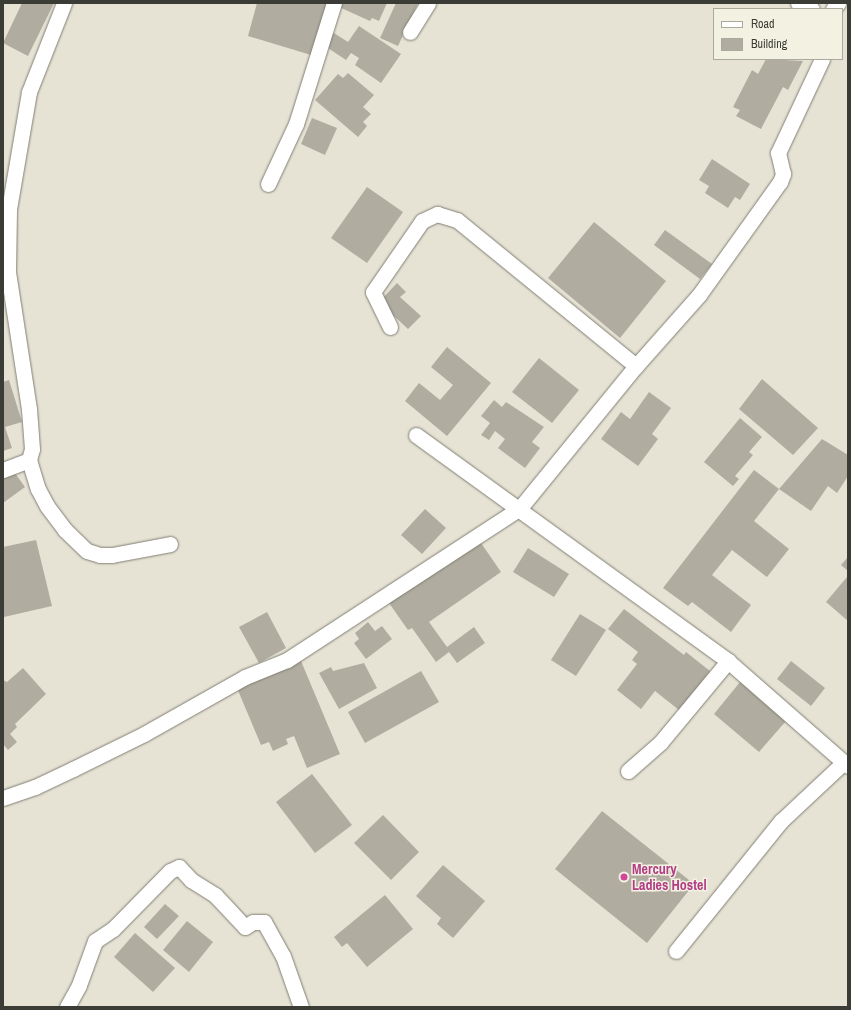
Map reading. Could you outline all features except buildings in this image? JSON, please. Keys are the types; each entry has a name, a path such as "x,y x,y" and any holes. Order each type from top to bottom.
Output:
{"street":[{"path":"64,3 29,92 9,209 8,272 29,409 32,449 29,460 47,506 65,530 87,551 100,555 112,554 170,544"},
{"path":"268,184 296,124 334,3"},
{"path":"410,32 428,3"},
{"path":"798,3 810,8"},
{"path":"3,798 35,787 73,770 150,730 245,676 287,660 520,508 636,366 699,295 780,182 783,174 778,153 822,60"},
{"path":"390,327 372,292 422,221 437,214 457,220 636,366"},
{"path":"416,435 520,508 728,661 846,764 781,821 676,951"},
{"path":"3,470 29,460"},
{"path":"628,771 660,742 728,661"},
{"path":"67,1007 78,985 95,941 113,930 170,871 179,867 191,880 216,895 245,926 253,922 264,922 283,956 301,1007"}],"place":[{"name":"Mercury Ladies Hostel","path":"624,877"}]}
